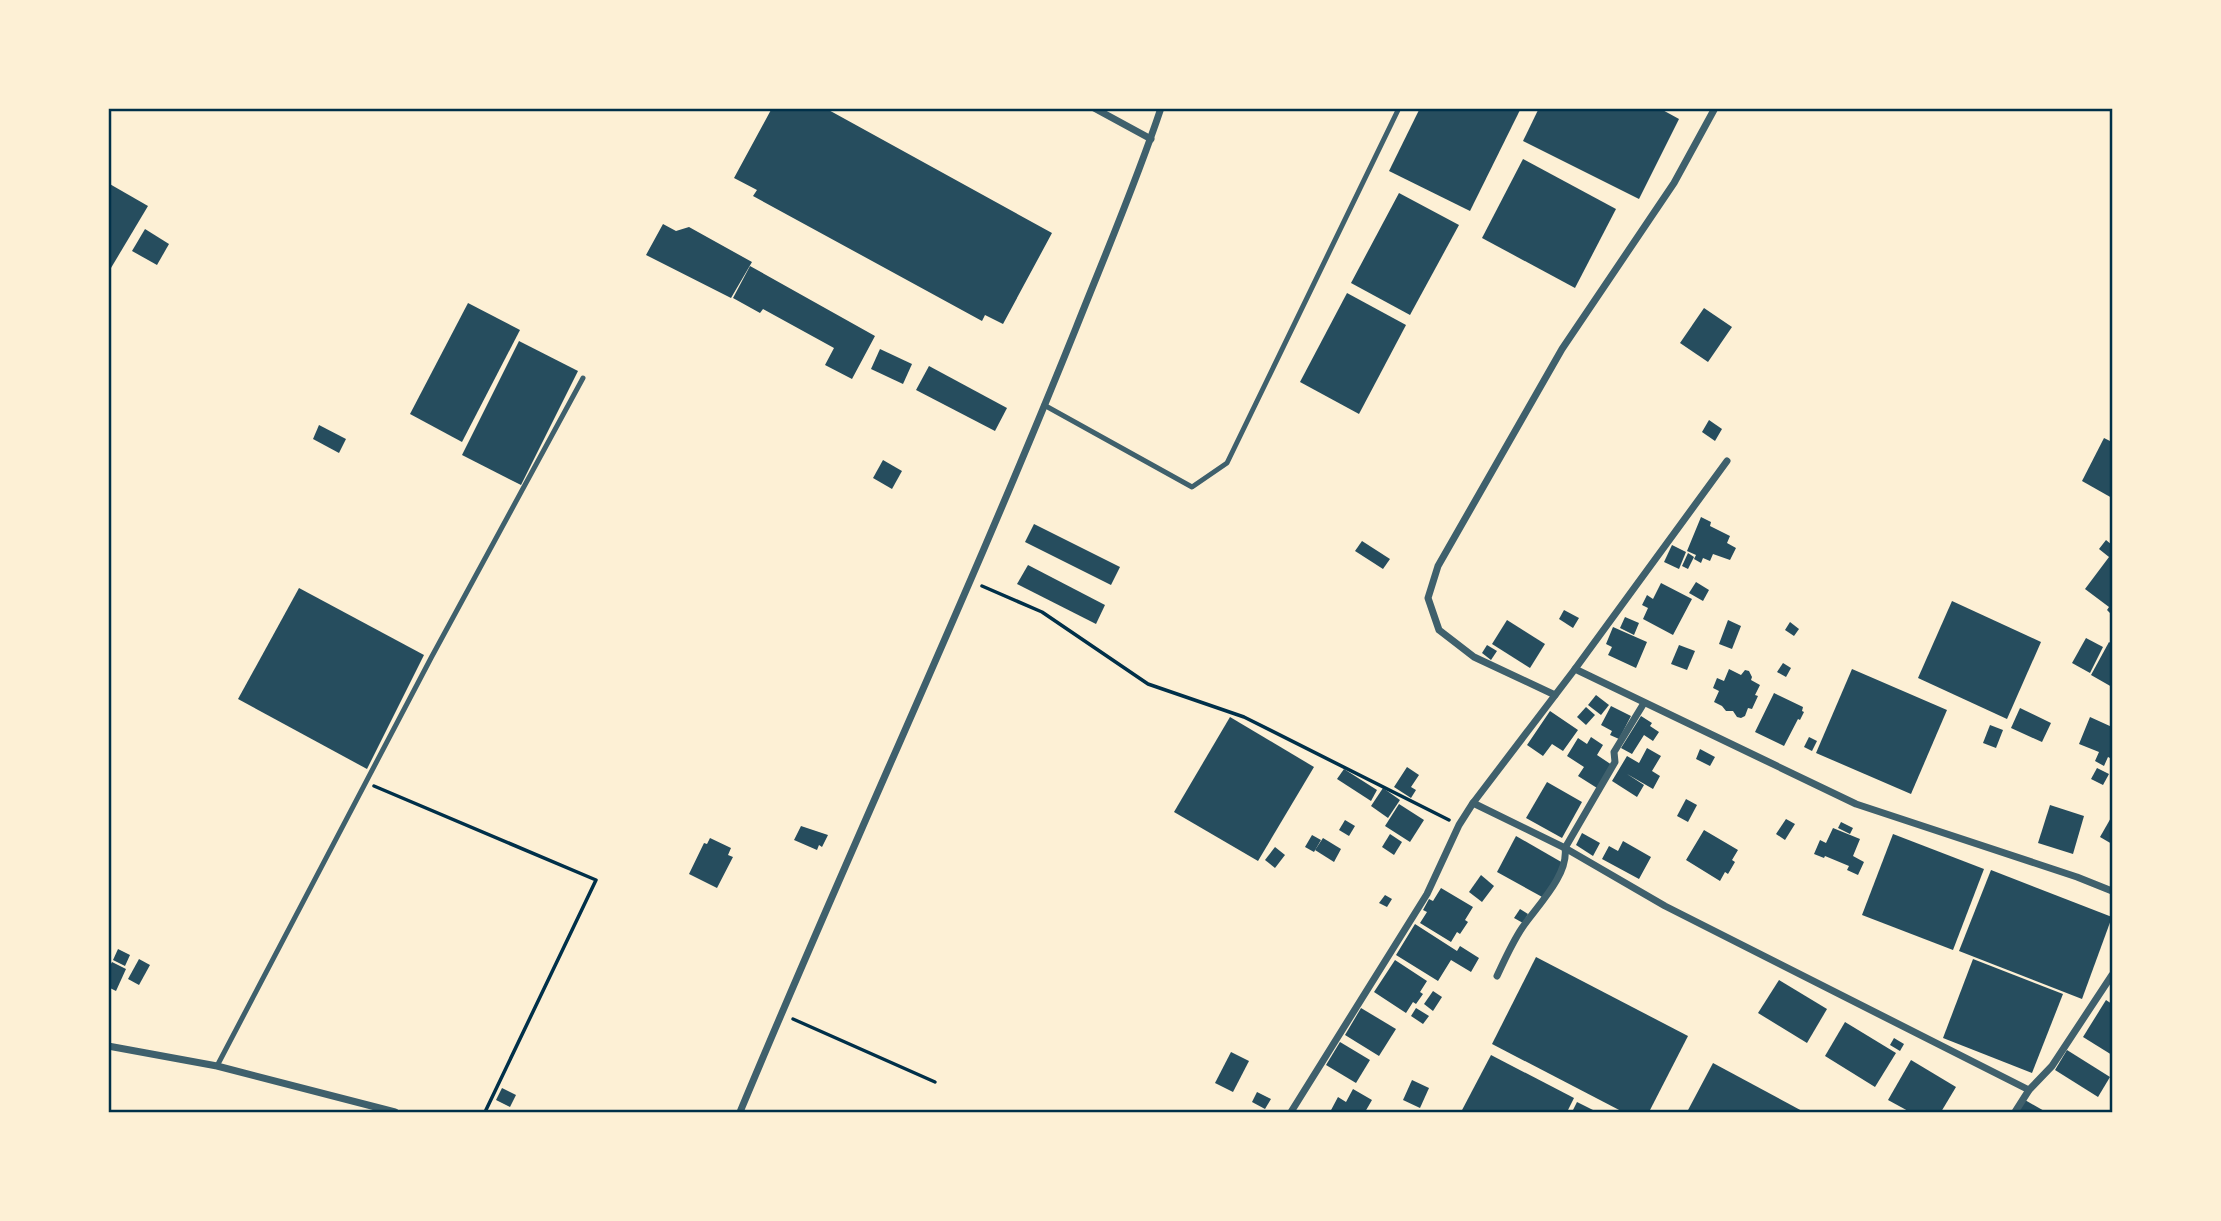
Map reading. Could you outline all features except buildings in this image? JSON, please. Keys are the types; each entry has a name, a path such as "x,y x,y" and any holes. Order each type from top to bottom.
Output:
{"street":[{"path":"1094,108 1151,139"},
{"path":"740,1112 971,581 1151,139 1161,108"},
{"path":"1555,695 1474,657 1447,637 1439,630 1428,598 1438,566 1562,349 1674,183 1715,108"},
{"path":"1292,1112 1427,894 1472,803 1575,669 1727,461"},
{"path":"1575,669 1856,804 2112,891"},
{"path":"1497,976 1510,946 1540,908 1566,860 1565,848 1615,762 1614,752 1644,703"},
{"path":"1472,803 1565,848 1665,906 2029,1090"},
{"path":"2015,1112 2029,1090 2052,1066 2112,975"},
{"path":"108,1046 217,1066 395,1112"}],"lane":[{"path":"1044,405 1192,487 1227,463 1399,108"},
{"path":"217,1066 583,378"}],"path":[{"path":"971,581 1042,612 1148,684 1244,717 1459,825"},
{"path":"366,783 596,880 485,1112"},
{"path":"781,1014 935,1082"}]}
